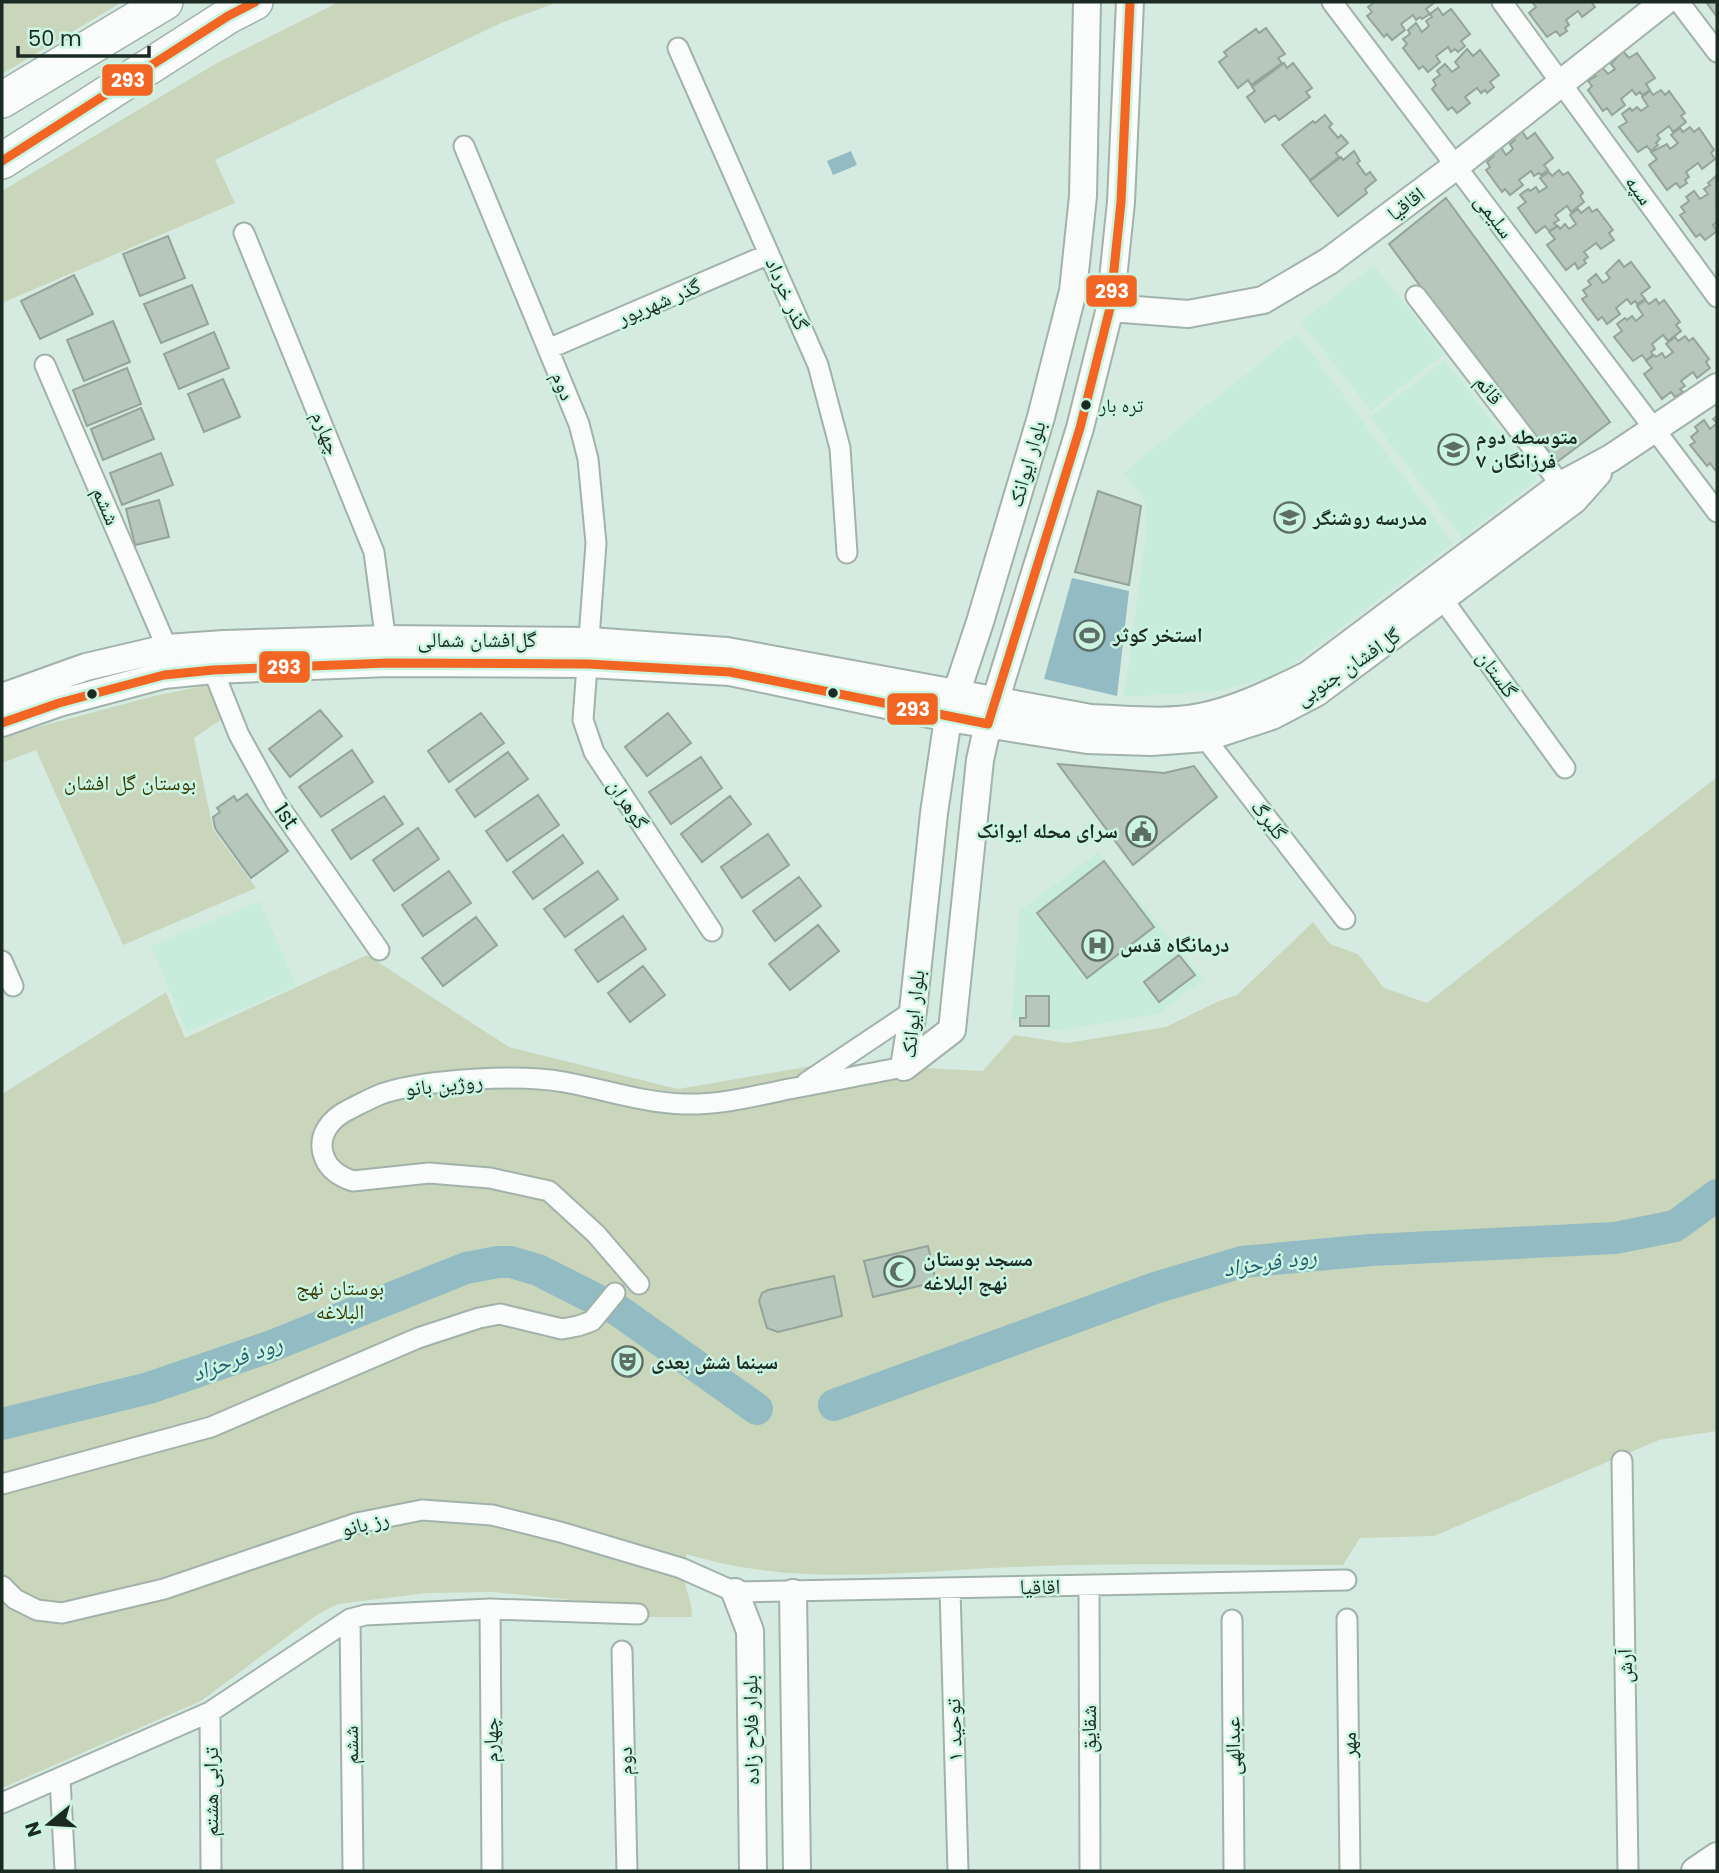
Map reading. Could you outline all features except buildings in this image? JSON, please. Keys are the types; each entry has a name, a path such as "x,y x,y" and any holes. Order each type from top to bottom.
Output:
{"highway":[{"path":"2,100 165,2"},
{"path":"2,161 228,16 255,2"}],"main road":[{"name":"بلوار ایوانک","path":"905,1067 934,813 952,705 1037,430 1073,290 1083,196 1087,2"},
{"name":"بلوار ایوانک","path":"905,1067 953,1030 980,760 1080,428 1110,308 1121,202 1130,2"},
{"name":"اقاقیا","path":"1110,308 1188,314 1263,300 1329,261 1456,166 1664,2"},
{"name":"گل‌افشان جنوبی","path":"952,705 992,713 1087,740 1151,742 1203,728 1272,716 1316,693 1562,485 1611,458 1717,387"},
{"name":"گل‌افشان جنوبی","path":"1437,590 1573,500 1611,458"},
{"name":"گل‌افشان شمالی","path":"2,697 86,667 167,648 224,643 387,651 727,651 952,705"},
{"name":"گل‌افشان شمالی","path":"2,723 59,703 170,675 387,651"},
{"name":"بلوار فلاح زاده","path":"735,1592 750,1631 753,1871"},
{"name":"بلوار فلاح زاده","path":"793,1593 797,1871"},
{"path":"1695,1871 1717,1856"}],"street":[{"name":"سلیمی","path":"1332,2 1717,512"},
{"name":"سپه","path":"1502,2 1717,297"},
{"path":"1679,2 1717,52"},
{"name":"گذر خرداد","path":"678,48 818,365 840,448 847,553"},
{"name":"دوم","path":"464,146 579,425 587,459 596,543 589,652"},
{"name":"چهارم","path":"244,233 374,552 387,651"},
{"name":"گذر شهریور","path":"548,349 769,254"},
{"name":"قائم","path":"1416,296 1562,485"},
{"name":"ششم","path":"46,365 167,648 170,675"},
{"name":"گلستان","path":"1437,590 1565,768"},
{"name":"گوهران","path":"589,652 583,719 594,752 712,931"},
{"name":"1st","path":"213,670 239,735 276,802 379,950"},
{"name":"گلبرگ","path":"1203,728 1345,919"},
{"path":"2,961 13,986"},
{"path":"799,1087 913,1011"},
{"path":"799,1087 905,1067"},
{"name":"روژین بانو","path":"639,1284 596,1234 549,1191 490,1178 429,1173 353,1181 332,1170 325,1161 322,1150 327,1127 334,1118 344,1112 383,1094 424,1083 515,1078 560,1081 683,1104 729,1101 799,1087"},
{"path":"2,1484 211,1427 418,1338 479,1318 500,1314 562,1329 594,1319 615,1293"},
{"name":"آرش","path":"1622,1461 1628,1871"},
{"name":"رز بانو","path":"2,1586 15,1599 37,1610 62,1613 164,1589 357,1523 422,1510 492,1515 560,1532 681,1569 735,1592"},
{"name":"اقاقیا","path":"735,1592 793,1593 1346,1580"},
{"name":"شقایق","path":"1089,1586 1090,1871"},
{"name":"توحید ۱","path":"950,1589 958,1871"},
{"path":"2,1803 210,1712 350,1619 365,1615 490,1609 638,1614"},
{"name":"چهارم","path":"490,1609 492,1871"},
{"name":"ششم","path":"350,1619 353,1871"},
{"name":"مهر","path":"1347,1619 1350,1871"},
{"name":"عبدالهی","path":"1232,1620 1234,1871"},
{"name":"دوم","path":"622,1651 627,1871"},
{"name":"ترابی هشتم","path":"210,1712 211,1871"},
{"path":"60,1779 65,1871"}],"shaded area":[{"path":"1374,265 1444,354 1371,411 1301,322"},
{"name":"مدرسه روشنگر","path":"1297,333 1453,543 1278,675 1220,691 1124,697 1146,534 1145,502 1124,472"},
{"name":"متوسطه دوم فرزانگان ۷","path":"1445,360 1537,480 1462,538 1370,417"},
{"name":"درمانگاه قدس","path":"1098,852 1204,979 1158,1014 1056,1031 1012,1019 1019,911"},
{"path":"260,901 296,986 187,1032 151,946"}],"green space":[{"path":"2,2 122,2 2,74"},
{"path":"339,2 558,2 501,23 215,160 235,203 2,303 2,191 217,63"},
{"name":"بوستان گل افشان","path":"213,684 222,719 194,738 213,829 256,888 123,945 36,750 2,763 2,739 154,696"},
{"name":"بوستان نهج البلاغه","path":"1717,777 1717,1431 1659,1440 1434,1536 1360,1538 1343,1565 1079,1565 862,1575 774,1571 730,1565 687,1554 681,1569 692,1617 646,1617 642,1607 492,1592 427,1593 338,1604 318,1614 201,1701 2,1788 2,1094 166,992 185,1038 367,955 509,1047 678,1089 829,1063 983,1071 1014,1035 1067,1043 1166,1027 1237,995 1313,922 1330,944 1358,954 1384,988 1427,1003"}],"water":[{"path":"851,151 857,165 833,175 827,161"},
{"name":"استخر کوثر","path":"1072,578 1129,591 1117,696 1044,679"}],"waterway":[{"name":"رود فرحزاد","path":"834,1405 1155,1288 1242,1262 1371,1250 1615,1238 1675,1226 1717,1195"},
{"name":"رود فرحزاد","path":"2,1424 149,1388 269,1347 466,1268 498,1262 511,1262 538,1270 619,1311 757,1409"}],"transit line":[{"name":"293","path":"2,161 228,16 255,2"},
{"name":"293","path":"2,723 59,703 164,675 213,670 388,663 588,664 730,672 988,724 1080,428 1110,308 1121,202 1130,2"}],"place":[{"name":"تره بار","path":"1086,405"},
{"name":"متوسطه دوم فرزانگان ۷","path":"1453,449"},
{"name":"مدرسه روشنگر","path":"1290,518"},
{"name":"استخر کوثر","path":"1090,635"},
{"name":"سرای محله ایوانک","path":"1141,831"},
{"name":"درمانگاه قدس","path":"1097,945"},
{"name":"مسجد بوستان نهج البلاغه","path":"900,1271"},
{"name":"سینما شش بعدی","path":"628,1362"}]}
